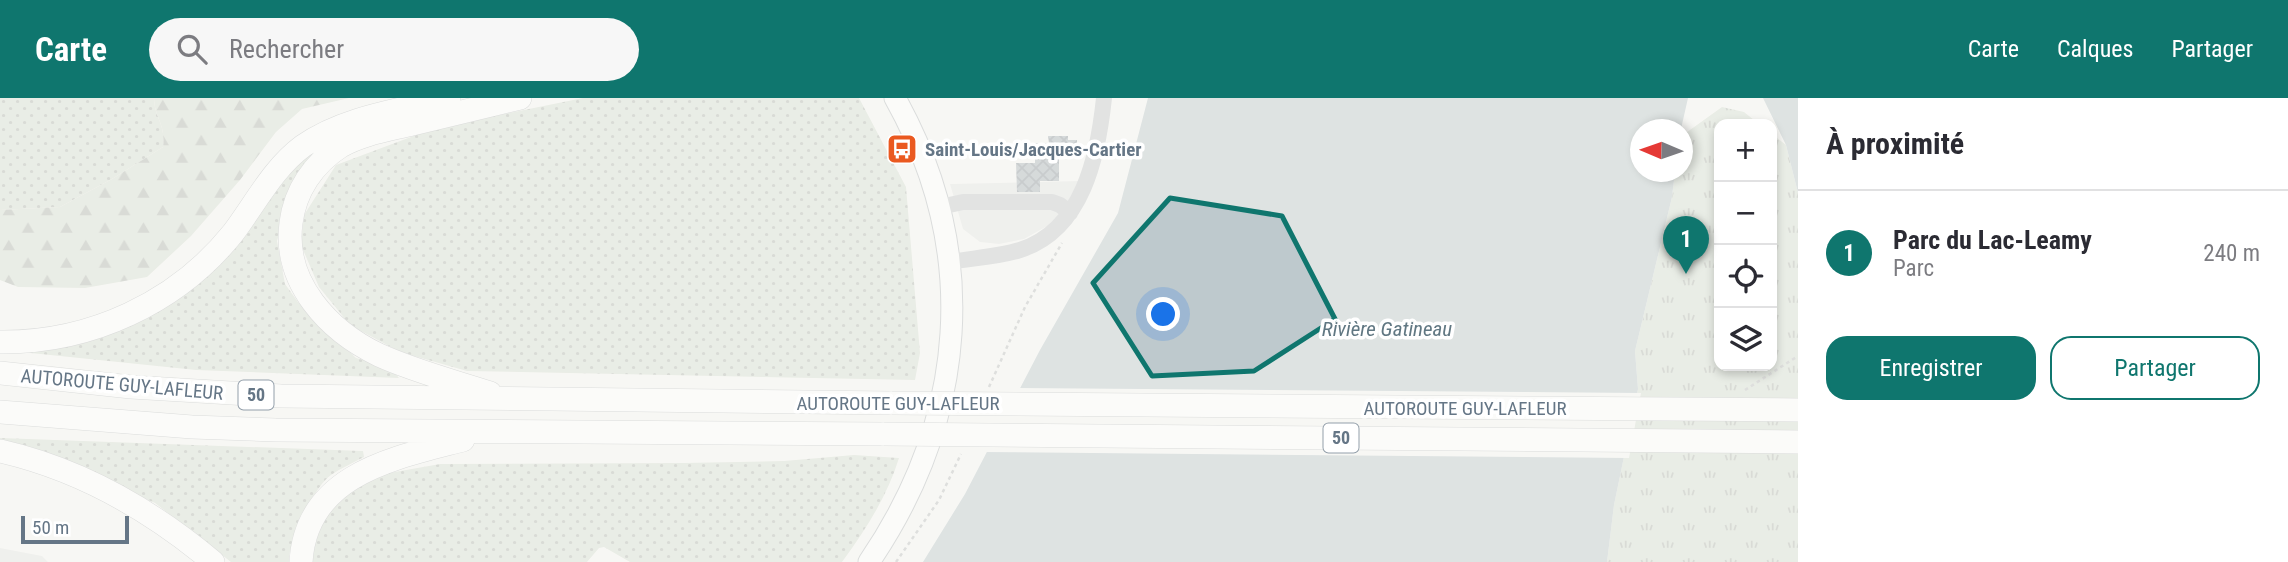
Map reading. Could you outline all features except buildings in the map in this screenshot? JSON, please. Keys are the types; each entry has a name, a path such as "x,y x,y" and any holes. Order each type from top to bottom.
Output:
{"highway":[{"path":"0,342 36,341 86,331 118,320 148,305 186,279 213,255 280,168 303,146 348,124 449,98"},
{"path":"512,401 398,363 347,336 325,316 303,288 293,263 290,235 295,205 305,181 323,160 341,147 382,131 520,98"},
{"name":"AUTOROUTE GUY-LAFLEUR","path":"0,373 131,387 228,393 512,401 1798,410"},
{"name":"AUTOROUTE GUY-LAFLEUR","path":"0,412 224,428 1798,442"},
{"path":"301,562 304,541 311,522 328,497 343,483 398,457 493,432"},
{"path":"0,451 44,463 117,495 164,524 213,562"}],"main road":[{"path":"869,562 912,488 930,444 942,402 953,325 950,262 940,207 919,144 895,98"}],"street":[{"path":"950,262 1028,247 1050,233 1070,213 1085,186 1094,159 1104,98"},
{"path":"940,207 963,202 1052,202 1070,213"}],"path":[{"path":"1739,392 1748,389 1779,366 1798,356"}],"highlighted area":[{"path":"1170,198 1282,216 1335,319 1254,371 1152,376 1093,283"}],"shaded area":[{"path":"1079,181 1063,211 1049,225 1024,239 999,244 980,242 963,229 950,184"},
{"path":"0,548 42,556 48,562 0,562"}],"green space":[{"path":"0,98 154,98 163,132 163,147 60,207 0,210"},
{"path":"154,98 349,98 302,109 276,132 240,180 191,236 147,277 85,288 18,287 0,280 0,210 60,207 163,147 163,132"},
{"path":"583,98 859,98 906,187 920,353 915,380 467,371 400,352 350,325 319,287 301,245 304,215 336,165 435,128"},
{"path":"1722,107 1744,112 1753,119 1714,119 1714,371 1777,371 1777,138 1786,145 1798,193 1798,562 1607,562 1614,505 1638,389 1635,351 1674,182 1693,182 1693,128"},
{"path":"332,136 289,201 277,241 285,284 298,302 356,358 390,367 399,378 196,370 21,352 190,290 305,149"},
{"path":"0,438 363,451 364,457 331,475 317,491 297,529 289,562 231,562 155,503 61,462 0,443"},
{"path":"854,455 899,458 875,512 842,562 630,562 604,547 599,548 587,562 307,562 327,513 337,502 378,475 440,464 784,461"}],"water":[{"name":"Rivière Gatineau","path":"1148,98 1688,98 1683,119 1630,119 1630,182 1674,182 1635,351 1638,389 1614,505 1607,562 923,562 965,494 1040,350 1118,213"},
{"path":"1763,98 1798,98 1798,193 1786,145 1777,127 1777,119 1773,119"}],"pier":[{"path":"1016,388 1641,393 1629,458 983,452"}],"place":[{"name":"Saint-Louis/Jacques-Cartier","path":"902,149"},
{"name":"Parc du Lac-Leamy","path":"1686,274"}]}
